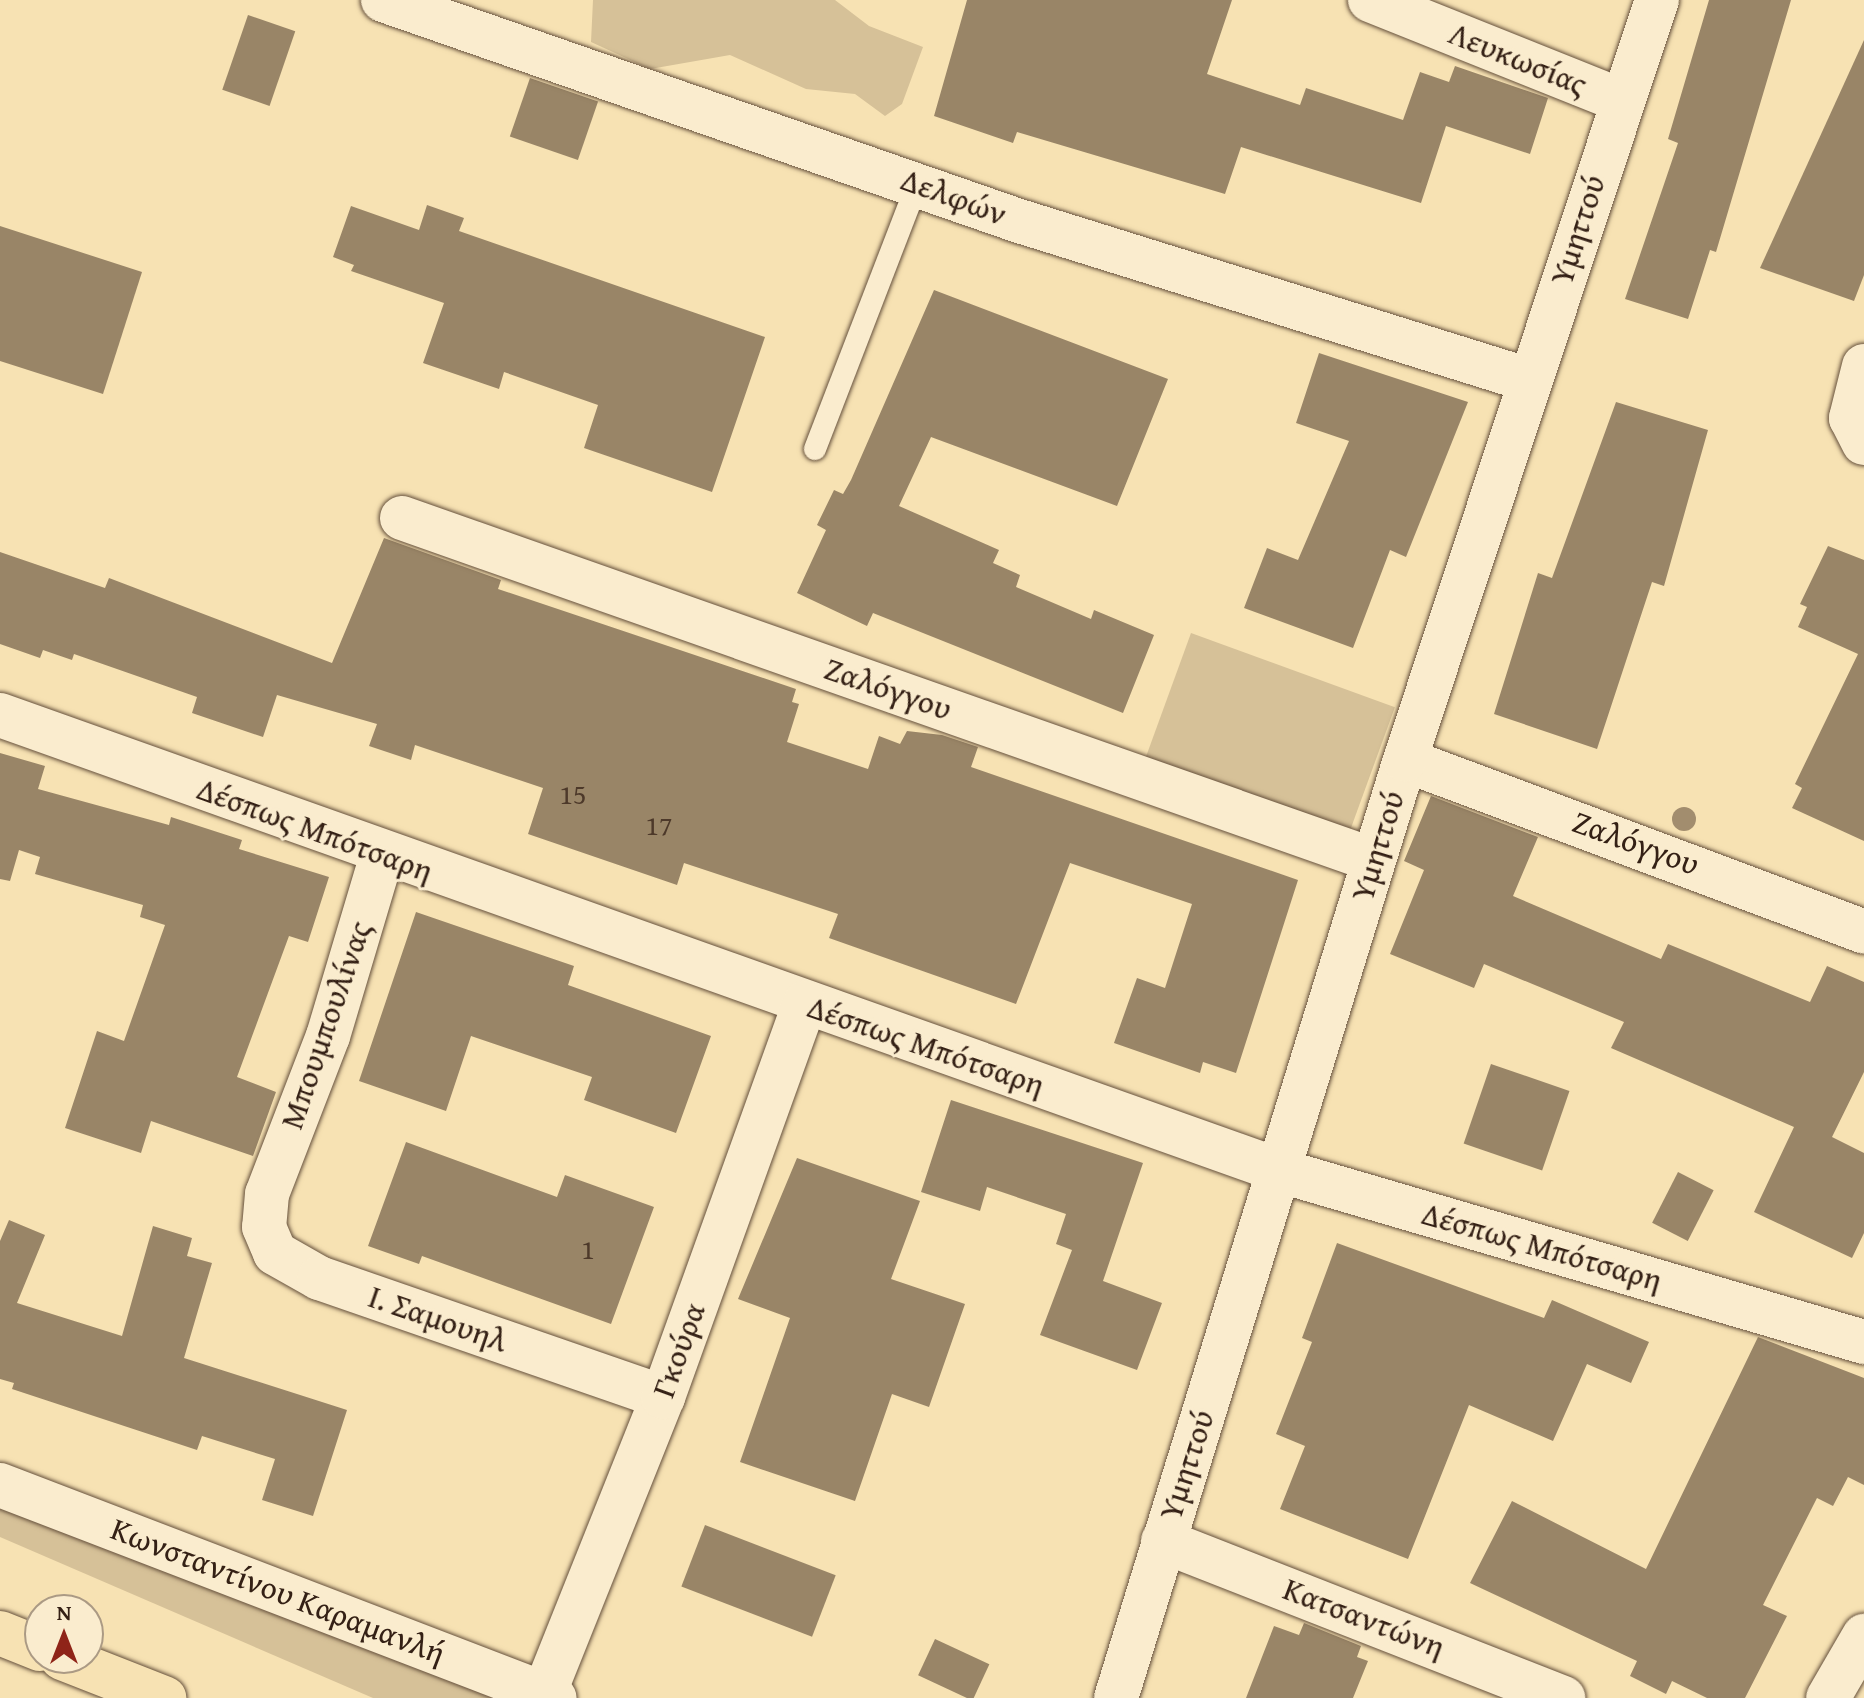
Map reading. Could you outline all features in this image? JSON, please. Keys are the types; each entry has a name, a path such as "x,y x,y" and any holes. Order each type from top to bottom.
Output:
{"highway":[{"path":"0,1633 24,1643"},
{"path":"103,1674 164,1698"}],"street":[{"name":"Δελφών","path":"383,0 917,184 1529,380"},
{"name":"Λευκωσίας","path":"1370,0 1620,100"},
{"name":"Υμηττού","path":"1116,1698 1281,1171 1373,860 1620,100 1657,0"},
{"path":"1858,430 1864,366"},
{"name":"Ζαλόγγου","path":"402,518 1373,860"},
{"name":"Δέσπως Μπότσαρη","path":"0,715 382,855 1281,1171 1864,1342"},
{"name":"Ζαλόγγου","path":"1405,760 1864,932"},
{"name":"Μπουμπουλίνας","path":"267,1194 328,1036 382,855"},
{"name":"Γκούρα","path":"550,1696 663,1397 805,1003"},
{"name":"Ι. Σαμουηλ","path":"267,1194 264,1227 275,1253 319,1278 663,1397"},
{"name":"Κωνσταντίνου Καραμανλή","path":"0,1485 550,1696"},
{"name":"Κατσαντώνη","path":"1163,1541 1563,1698"},
{"path":"1828,1698 1864,1636"}],"lane":[{"path":"815,449 917,184"}],"shaded area":[{"path":"593,0 835,0 869,26 923,47 902,104 885,116 855,94 806,89 730,55 650,69 591,42"},
{"path":"1191,633 1395,707 1342,852 1138,778"},
{"path":"0,1493 542,1698 373,1698 0,1537"}],"building":[{"path":"967,0 1232,0 1207,74 1300,105 1306,88 1403,120 1420,72 1449,82 1455,66 1548,98 1530,154 1446,126 1421,203 1241,147 1225,194 1017,132 1013,143 934,116"},
{"path":"1709,0 1791,0 1716,252 1710,250 1688,319 1625,299 1678,143 1668,139"},
{"path":"248,15 295,31 270,106 222,90"},
{"path":"1864,40 1864,275 1854,301 1760,268"},
{"path":"530,78 598,101 578,160 510,137"},
{"path":"427,205 464,218 459,231 765,337 712,492 584,448 598,405 504,372 499,389 423,363 444,303 351,271 354,265 333,257 351,206 419,230"},
{"path":"0,226 142,272 103,394 0,361"},
{"path":"934,290 1168,379 1117,506 931,437 899,506 999,550 993,563 1020,575 1016,587 1091,619 1094,610 1154,635 1123,713 873,613 867,626 797,593 826,530 817,525 834,490 843,494 851,480"},
{"path":"1319,353 1468,402 1406,557 1390,550 1353,648 1244,608 1267,548 1298,560 1349,441 1296,423"},
{"path":"1616,402 1708,430 1664,586 1652,582 1597,749 1494,714 1538,573 1552,578"},
{"path":"384,538 501,580 498,589 796,689 792,702 799,704 787,742 868,769 879,736 900,744 907,731 942,735 978,747 971,767 1298,880 1236,1073 1203,1062 1200,1073 1114,1043 1137,978 1165,988 1192,904 1070,863 1016,1004 829,938 838,914 684,863 677,885 528,834 543,788 415,745 411,760 369,746 377,724 277,695 263,737 192,713 197,697 74,654 72,660 43,650 40,658 0,644 0,552 105,588 109,578 332,663"},
{"path":"1828,546 1864,560 1864,841 1792,808 1802,788 1795,784 1858,654 1798,627 1807,607 1800,604"},
{"path":"0,753 45,766 38,789 169,825 171,817 242,840 239,849 329,877 308,942 289,936 237,1077 276,1092 253,1156 151,1121 141,1153 65,1128 97,1031 124,1041 165,925 140,917 143,905 35,874 40,857 19,850 10,881 0,879"},
{"path":"1431,796 1538,837 1513,896 1661,959 1668,944 1810,1002 1827,966 1864,982 1864,1072 1832,1137 1864,1153 1864,1233 1852,1258 1754,1212 1794,1127 1611,1048 1624,1022 1484,964 1474,988 1390,954 1424,870 1404,861"},
{"path":"416,912 574,966 568,985 711,1036 676,1133 584,1100 592,1077 471,1036 446,1111 359,1081"},
{"path":"1491,1064 1569,1091 1542,1170 1464,1143"},
{"path":"951,1100 1143,1163 1103,1281 1162,1303 1137,1370 1040,1335 1072,1250 1056,1244 1066,1214 987,1187 980,1211 921,1192"},
{"path":"406,1142 557,1197 565,1175 654,1207 611,1324 422,1256 419,1264 368,1246"},
{"path":"797,1158 920,1201 891,1279 965,1304 929,1407 892,1394 855,1501 740,1462 790,1318 738,1299"},
{"path":"1678,1172 1714,1190 1688,1241 1652,1223"},
{"path":"9,1220 45,1235 17,1303 122,1336 153,1226 192,1238 187,1256 212,1263 184,1358 347,1410 313,1516 262,1500 275,1459 202,1436 197,1450 12,1389 14,1383 0,1379 0,1241"},
{"path":"1337,1243 1544,1318 1552,1300 1649,1342 1631,1383 1587,1364 1553,1441 1469,1405 1408,1559 1280,1509 1305,1446 1276,1434 1312,1342 1302,1338"},
{"path":"1758,1337 1864,1378 1864,1485 1848,1477 1833,1506 1817,1498 1763,1605 1787,1616 1745,1698 1707,1698 1672,1681 1666,1694 1630,1676 1637,1661 1470,1583 1512,1501 1646,1569"},
{"path":"705,1525 836,1575 812,1637 681,1587"},
{"path":"1304,1623 1361,1646 1357,1657 1368,1661 1353,1698 1246,1698 1274,1626 1299,1635"},
{"path":"935,1639 989,1664 974,1698 967,1698 918,1675"}]}
